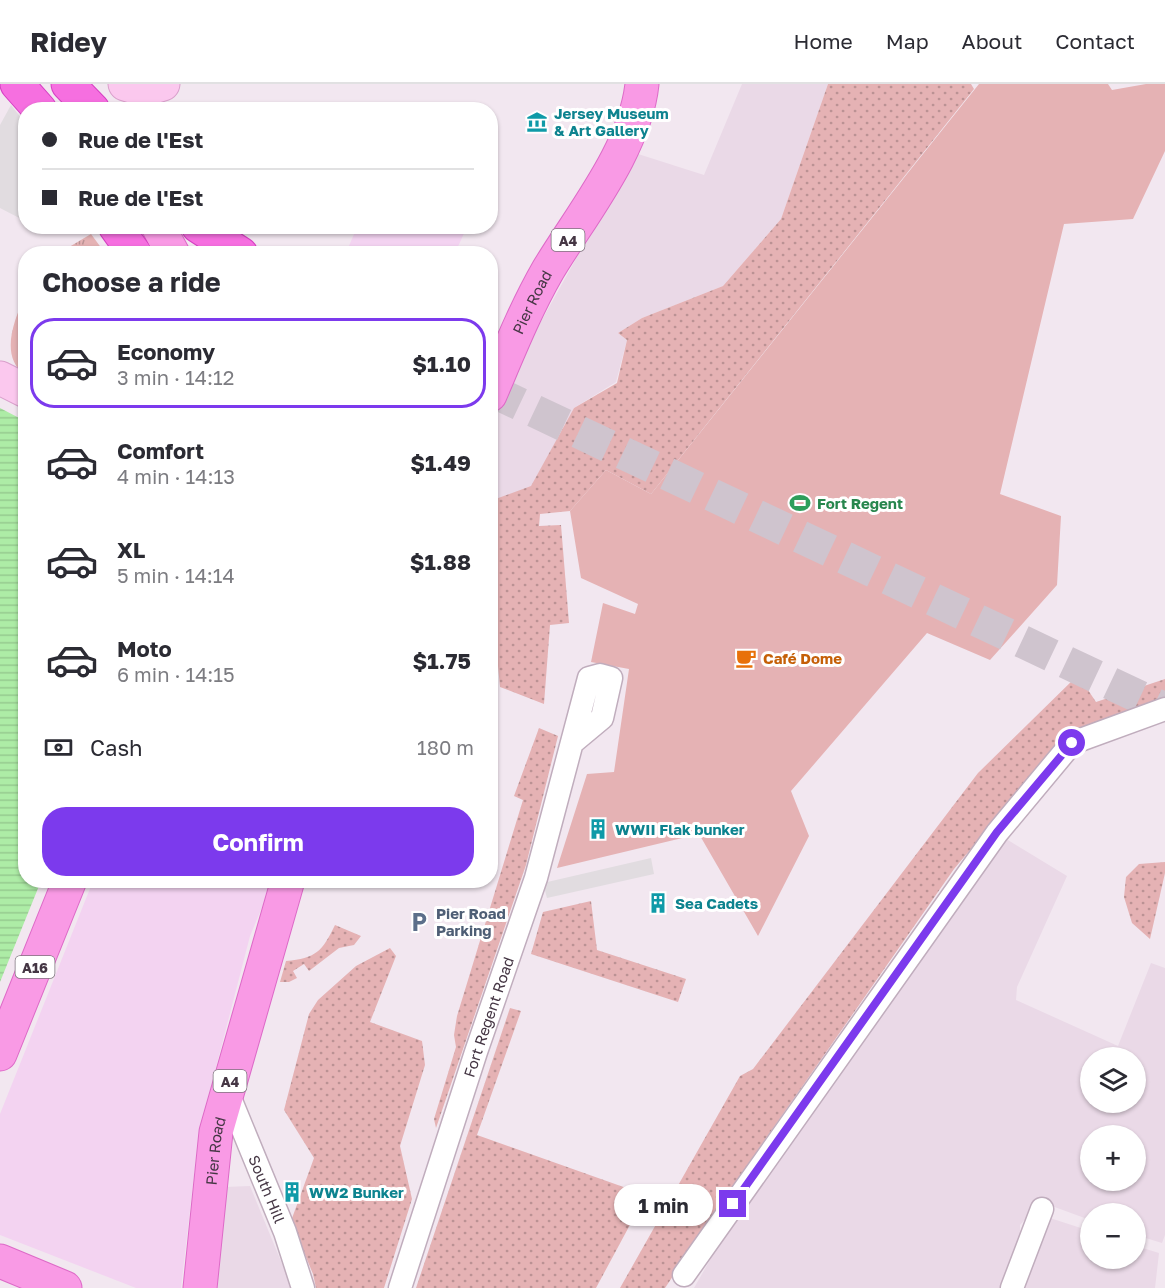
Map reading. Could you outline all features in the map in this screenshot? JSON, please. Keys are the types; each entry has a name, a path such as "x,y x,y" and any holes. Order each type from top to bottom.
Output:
{"highway":[{"path":"17,84 33,102"},
{"path":"68,84 85,102"},
{"path":"210,234 229,246"},
{"path":"230,234 248,246"}],"main road":[{"path":"125,84 140,89 164,84"},
{"path":"170,84 170,102"},
{"name":"Pier Road","path":"498,376 521,321 542,281 584,214 628,136 642,84"},
{"path":"0,378 18,387"},
{"name":"A16","path":"0,1054 67,888"},
{"name":"Pier Road","path":"200,1288 213,1151 227,1091 286,888"},
{"path":"0,1262 64,1288"}],"street":[{"path":"684,1275 997,832 1072,743 1165,709"},
{"name":"Fort Regent Road","path":"400,1288 476,1052 536,878 572,743"},
{"name":"South Hill","path":"227,1091 285,1232 303,1288"},
{"path":"1011,1288 1042,1209"}],"shaded area":[{"path":"742,84 828,84 781,219 723,286 642,318 618,333 627,340 616,382 574,408 531,487 498,499 498,406 514,370 635,153 704,175"},
{"path":"11,105 18,114 18,217 0,208 0,125"},
{"path":"354,234 464,234 458,246 349,246"},
{"path":"0,408 18,417 18,888 38,888 0,982"},
{"path":"1003,837 1067,876 1017,987 1016,1000 1118,1046 1151,963 1165,968 1165,1235 1162,1243 1146,1238 1146,1203 1080,1203 1080,1216 1041,1202 1020,1225 1020,1243 1002,1288 694,1288 722,1239"},
{"path":"651,858 654,874 547,898 543,883"},
{"path":"90,888 270,888 250,936 206,1106 196,1158 181,1288 136,1288 0,1235 0,1114"},
{"path":"250,1186 292,1288 212,1288 224,1187"},
{"path":"1050,1218 1080,1228 1080,1269 1146,1269 1146,1249 1159,1253 1155,1288 1022,1288"}],"green space":[{"path":"828,84 971,84 974,89 651,494 606,470 570,511 540,514 539,526 561,525 569,623 550,625 544,704 500,687 498,498 531,486 574,408 617,383 627,340 618,333 642,318 723,286 781,219"},
{"name":"Fort Regent","path":"979,84 1108,84 1112,90 1146,84 1165,84 1165,151 1133,219 1064,224 1000,494 1061,516 1057,585 990,660 927,633 791,791 809,836 758,936 699,834 557,868 587,774 614,772 629,669 591,662 603,603 635,614 638,604 581,578 570,511 606,470 651,494"},
{"path":"91,234 100,246 71,246"},
{"path":"18,312 18,369 11,349"},
{"path":"1078,675 1096,702 1165,679 1165,700 1068,734 954,869 753,1157 665,1288 620,1288 740,1076 753,1069 978,773"},
{"path":"539,728 558,736 526,865 436,1128 434,1119 456,1047 454,1035 457,1016 498,888 523,800 514,796"},
{"path":"1165,862 1165,873 1150,939 1132,923 1124,897 1126,877 1139,864"},
{"path":"591,901 597,950 686,979 678,1002 531,954 543,912"},
{"path":"335,925 361,936 354,945 339,948 309,971 304,964 293,971 297,978 289,982 280,982 286,961 304,958 317,952 326,942"},
{"path":"390,948 396,956 370,1022 422,1041 425,1065 400,1146 412,1199 384,1288 316,1288 313,1274 291,1221 314,1158 284,1110 309,1014 318,1000 356,966"},
{"path":"510,1008 521,1011 477,1135 646,1195 596,1288 416,1288"}],"tunnel":[{"path":"498,394 1165,709"}],"place":[{"name":"Jersey Museum & Art Gallery","path":"537,122"},
{"name":"Fort Regent","path":"800,503"},
{"name":"Café Dome","path":"746,658"},
{"name":"WWII Flak bunker","path":"598,829"},
{"name":"Sea Cadets","path":"658,903"},
{"name":"Pier Road Parking","path":"419,922"},
{"name":"WW2 Bunker","path":"292,1192"}],"route":[{"path":"733,1204 997,832 1072,743"}]}
